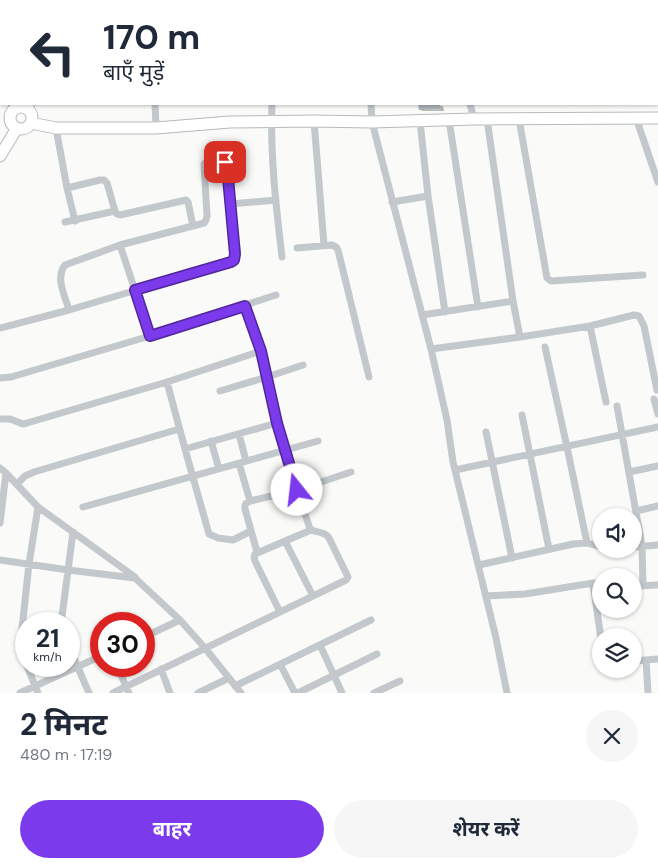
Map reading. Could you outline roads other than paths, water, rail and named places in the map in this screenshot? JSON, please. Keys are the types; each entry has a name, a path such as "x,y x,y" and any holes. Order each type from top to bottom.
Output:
{"main road":[{"path":"28,106 33,119 32,123 25,129 13,126 10,118 13,107 28,106"},
{"path":"32,123 56,128 156,128 271,121 372,122 474,119 658,118"},
{"path":"0,156 16,128"}],"street":[{"path":"155,105 156,128"},
{"path":"272,105 271,121 276,200 282,257"},
{"path":"371,105 372,122 448,420 455,470 479,565 507,693"},
{"path":"470,105 474,119"},
{"path":"636,118 658,182"},
{"path":"487,119 513,302 520,337"},
{"path":"519,119 548,278 551,281 643,275"},
{"path":"449,120 478,307"},
{"path":"314,121 324,245"},
{"path":"420,121 444,312"},
{"path":"56,128 74,221"},
{"path":"0,328 69,310 234,260 235,254 225,162 206,162 203,167 207,216 204,222 120,245 65,265 60,275 60,282 69,310"},
{"path":"67,188 104,180 107,183 115,211 120,215 186,200 193,226"},
{"path":"392,202 428,196"},
{"path":"230,204 276,200"},
{"path":"65,222 115,211"},
{"path":"120,245 150,336"},
{"path":"298,248 332,245 338,250 369,377"},
{"path":"0,378 11,377 150,336 276,295"},
{"path":"422,315 513,302"},
{"path":"245,306 261,351 277,423 311,530"},
{"path":"431,350 590,326 634,315 639,316 644,326 657,390"},
{"path":"590,326 606,402"},
{"path":"545,347 587,543"},
{"path":"0,419 10,419 23,424 28,423 167,382 261,351"},
{"path":"220,391 302,365"},
{"path":"167,382 209,534 212,537 233,540 251,531"},
{"path":"654,398 658,414"},
{"path":"617,406 635,508"},
{"path":"522,415 549,550"},
{"path":"185,449 277,423"},
{"path":"455,470 658,426"},
{"path":"16,484 25,476 34,472 179,430"},
{"path":"486,432 512,558"},
{"path":"239,434 242,462 250,501"},
{"path":"211,441 219,469"},
{"path":"83,507 318,442"},
{"path":"629,472 658,466"},
{"path":"0,468 38,507 135,578 180,620 206,648 241,693"},
{"path":"257,552 244,506 246,503 297,490 351,472"},
{"path":"0,523 6,473"},
{"path":"642,510 658,506"},
{"path":"24,612 38,507"},
{"path":"113,693 127,690 160,669 206,648 346,580 347,574 326,534 311,530 255,554 255,560 280,612"},
{"path":"63,612 73,532"},
{"path":"285,541 313,596"},
{"path":"479,565 573,544 592,544"},
{"path":"658,545 642,546 643,586 658,585"},
{"path":"0,560 135,578"},
{"path":"486,596 525,594 592,584"},
{"path":"155,632 180,620"},
{"path":"235,686 371,620"},
{"path":"320,644 342,693"},
{"path":"298,693 377,654"},
{"path":"642,660 658,660"},
{"path":"646,660 648,693"},
{"path":"280,664 294,693"},
{"path":"160,669 170,693"},
{"path":"80,672 88,693"},
{"path":"31,677 38,693"},
{"path":"20,693 55,677"},
{"path":"122,677 127,690"},
{"path":"198,693 229,678"},
{"path":"374,693 400,681"}]}
